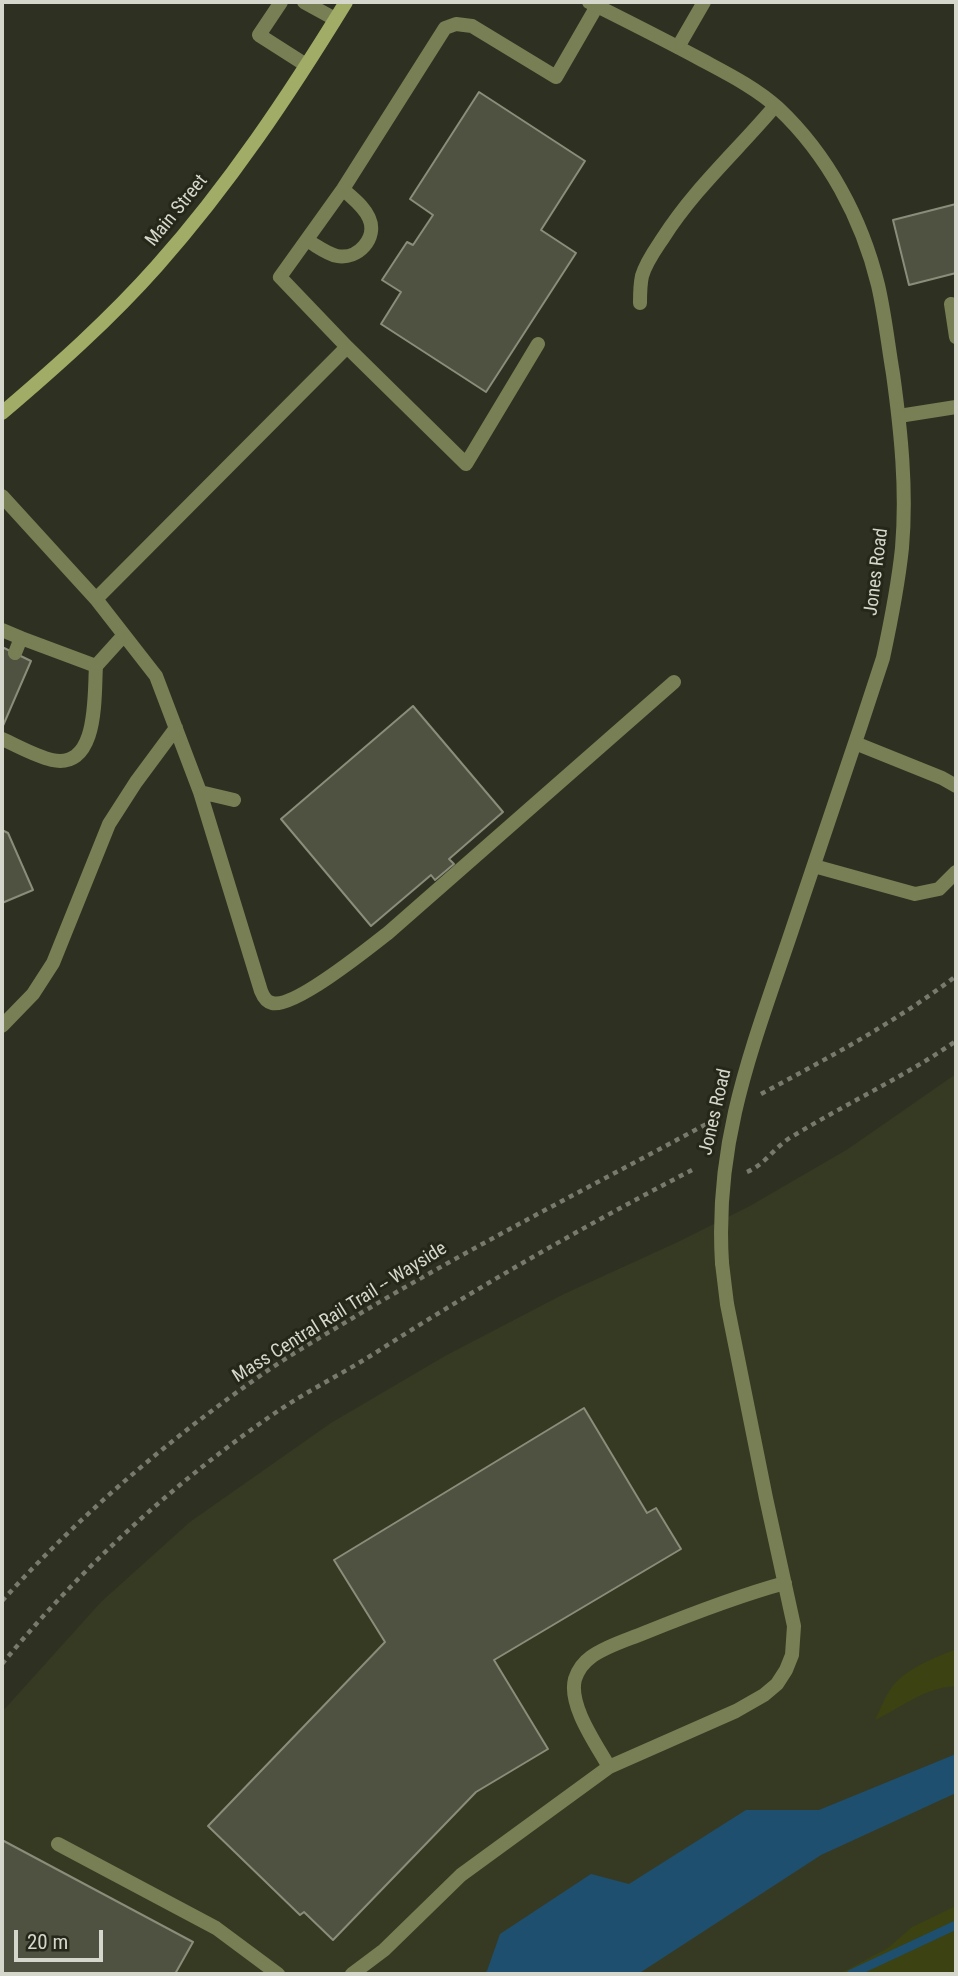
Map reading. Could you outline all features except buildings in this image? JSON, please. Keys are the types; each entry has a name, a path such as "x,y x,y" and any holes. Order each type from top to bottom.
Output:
{"main road":[{"name":"Main Street","path":"2,412 107,319 163,259 242,160 346,2"}],"street":[{"path":"281,2 259,35 306,65"},
{"path":"304,2 335,19"},
{"path":"678,47 704,2"},
{"path":"538,344 466,464 346,347 280,277 343,189 444,28 456,24 472,26 556,77 593,4"},
{"name":"Jones Road","path":"352,1974 384,1950 461,1875 609,1767 736,1711 764,1695 777,1684 786,1670 794,1640 794,1626 727,1304 722,1263 721,1187 734,1109 750,1056 883,658 896,597 902,547 904,485 899,416 878,285 863,236 850,207 817,152 775,106 741,82 593,4"},
{"path":"640,303 642,276 646,265 670,226 704,181 745,141 775,106"},
{"path":"308,241 344,257 358,252 369,239 369,218 343,189"},
{"path":"951,304 956,337"},
{"path":"96,599 346,347"},
{"path":"899,416 956,407"},
{"path":"2,496 96,599 156,676 200,792 261,991 265,999 273,1004 290,1001 352,961 388,933 674,682"},
{"path":"2,630 96,666"},
{"path":"2,739 54,760 71,759 79,754 89,736 96,666 124,635"},
{"path":"15,653 21,638"},
{"path":"2,1026 33,994 53,963 109,824 176,728"},
{"path":"855,743 956,786"},
{"path":"200,792 234,800"},
{"path":"814,866 915,894 939,889 956,872"},
{"path":"609,1767 574,1697 575,1679 584,1663 601,1651 701,1610 746,1593 785,1583"},
{"path":"58,1843 216,1928 278,1974"}],"path":[{"name":"Mass Central Rail Trail -- Wayside","path":"2,1601 57,1542 111,1492 258,1377 445,1264 833,1055 956,976"},
{"path":"746,1172 757,1167 787,1139 914,1069 956,1041"},
{"path":"2,1664 59,1599 137,1524 208,1462 267,1419 310,1390 366,1359 512,1269 692,1170"}],"shaded area":[{"path":"956,1074 956,1921 847,1974 2,1974 2,1712 101,1602 190,1522 331,1423 445,1356 564,1294 750,1206 848,1149"}],"green space":[{"path":"956,1649 956,1686 924,1694 875,1720 890,1690 903,1676"},
{"path":"956,1906 956,1974 839,1974 888,1948 912,1927"}],"water":[{"path":"956,1754 956,1793 821,1855 638,1974 482,1974 487,1971 500,1934 591,1874 629,1884 746,1810 819,1810"}],"waterway":[{"path":"851,1974 956,1925"}]}
